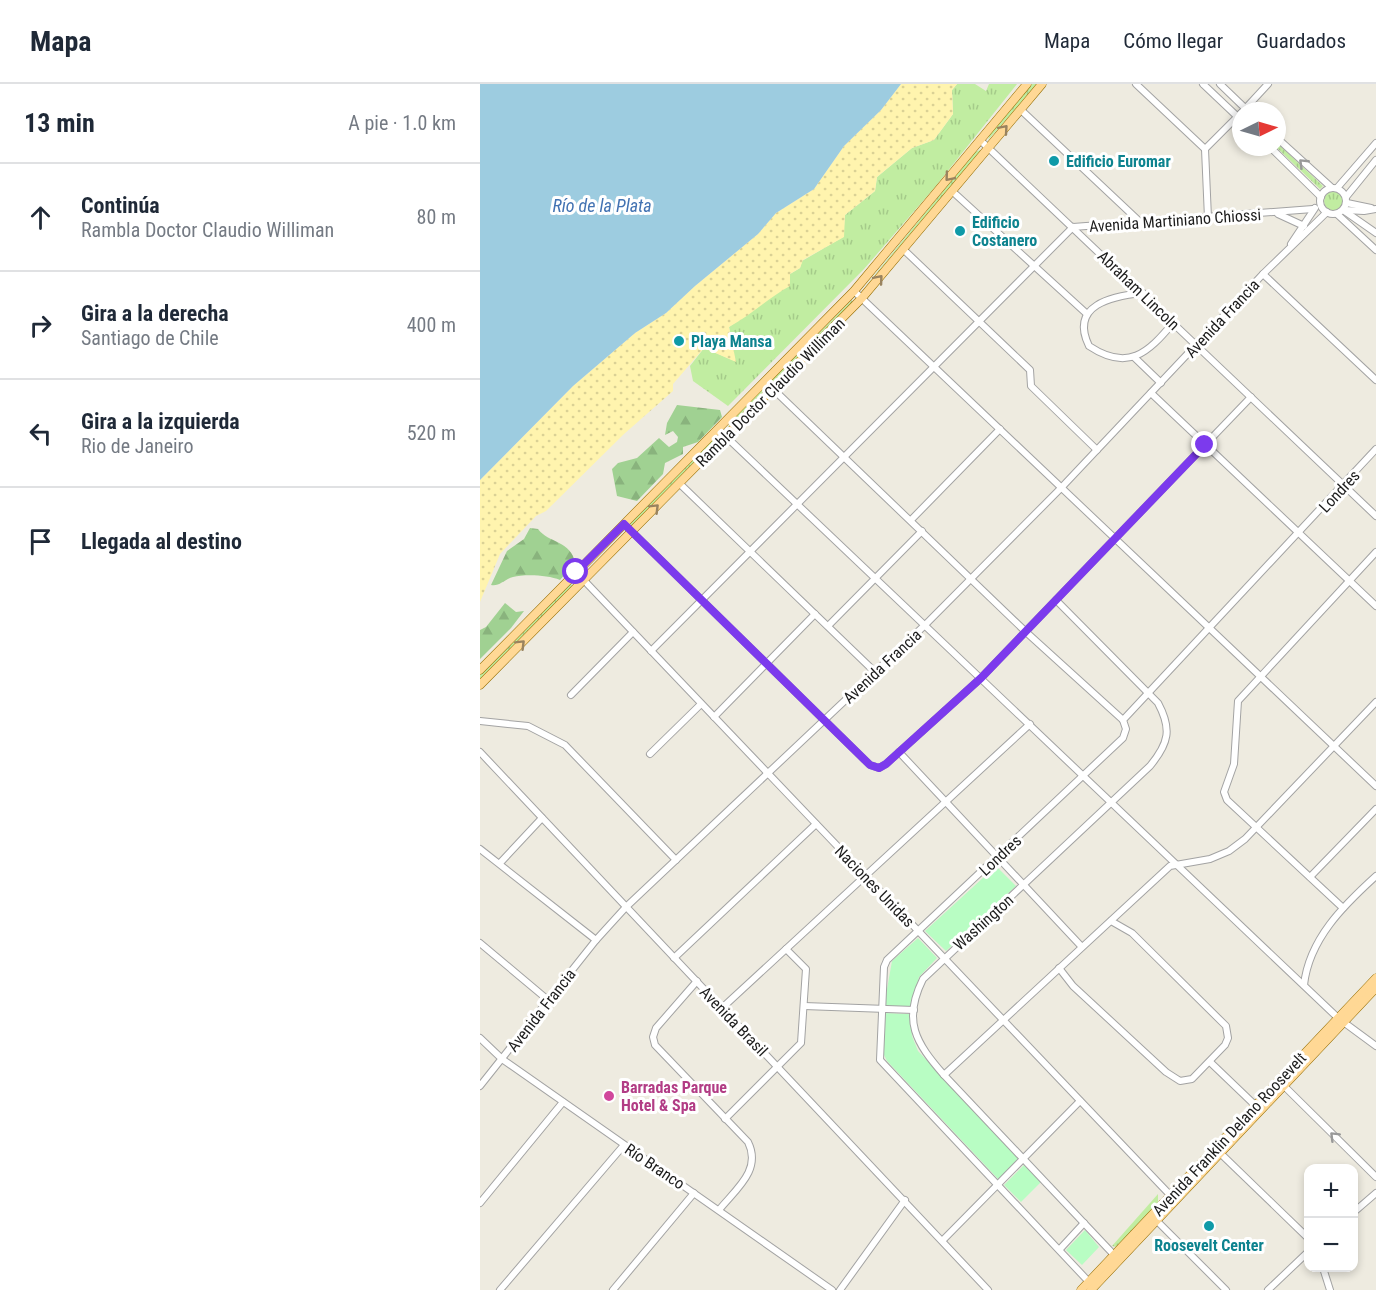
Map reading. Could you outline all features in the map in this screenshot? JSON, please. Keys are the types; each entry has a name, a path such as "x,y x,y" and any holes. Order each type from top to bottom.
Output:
{"main road":[{"name":"Rambla Doctor Claudio Williman","path":"480,670 855,291 1027,84"},
{"name":"Rambla Doctor Claudio Williman","path":"480,685 862,298 1042,84"},
{"name":"Avenida Franklin Delano Roosevelt","path":"1081,1290 1090,1286 1218,1151 1342,1019 1376,978"},
{"name":"Avenida Franklin Delano Roosevelt","path":"1342,1019 1376,988"}],"street":[{"path":"1136,84 1205,149 1208,218"},
{"path":"1203,84 1232,105"},
{"path":"1220,84 1234,102"},
{"path":"1252,102 1268,84"},
{"path":"1021,110 1140,222"},
{"path":"1205,149 1232,123"},
{"name":"Abraham Lincoln","path":"980,140 1376,516"},
{"path":"1334,187 1376,143"},
{"path":"1286,146 1334,187 1343,207 1376,250"},
{"path":"1279,156 1320,199 1327,212 1343,207 1375,209"},
{"path":"1343,207 1376,160"},
{"name":"Avenida Francia","path":"1289,247 1301,225 1320,199 1334,187"},
{"path":"952,191 1087,314"},
{"path":"1343,207 1376,233"},
{"name":"Avenida Martiniano Chiossi","path":"1073,227 1278,214 1313,209"},
{"name":"Avenida Francia","path":"480,1086 596,940 626,907 925,625 1061,488 1289,247 1327,212"},
{"name":"Avenida Martiniano Chiossi","path":"1278,214 1301,225 1311,226"},
{"path":"651,651 1073,227"},
{"path":"904,250 1030,370 1032,386 1097,450"},
{"path":"1263,274 1376,380"},
{"path":"855,291 1376,786"},
{"path":"1143,293 1116,296 1098,304 1087,314 1083,323 1089,346 1112,355 1134,357 1143,354 1173,323"},
{"path":"1134,357 1161,383"},
{"path":"773,389 1026,632 1123,720"},
{"path":"1151,393 1376,606"},
{"path":"624,524 870,765 879,768 981,678 1251,397"},
{"path":"718,429 1304,985 1376,1046"},
{"path":"910,520 1000,429"},
{"name":"Londres","path":"1090,1286 1060,1249 880,1060 880,1009 884,967 887,960 1085,777 1123,738 1126,729 1123,720 1344,486 1376,449"},
{"path":"680,484 875,672"},
{"path":"828,626 922,531"},
{"path":"1342,908 1227,800 1224,792 1234,764 1238,701 1259,675 1376,552"},
{"name":"Naciones Unidas","path":"576,572 1173,1198"},
{"name":"Washington","path":"1056,600 1158,703 1165,717 1167,733 1163,750 923,979 915,999 915,1036 920,1048 944,1075 1025,1158 1116,1257"},
{"path":"714,717 815,614"},
{"path":"571,695 633,632"},
{"path":"944,1075 1081,946 1175,863 1210,859 1229,851 1257,827 1376,702"},
{"path":"650,754 701,704"},
{"path":"480,721 528,726 565,745 675,860"},
{"path":"722,1008 1029,724"},
{"name":"Avenida Brasil","path":"480,752 988,1290"},
{"path":"899,752 1081,946"},
{"path":"1310,877 1376,809"},
{"path":"500,862 542,818"},
{"path":"674,958 816,824"},
{"path":"480,849 500,862 596,940"},
{"path":"1304,985 1312,952 1342,908 1376,876"},
{"path":"1059,968 1073,986 1176,1079 1180,1081 1192,1079 1225,1045 1228,1038 1226,1026 1132,933 1111,921"},
{"path":"480,943 548,1000"},
{"path":"726,1119 801,1043 806,969 786,949"},
{"path":"697,981 656,1028 653,1037 655,1046 748,1142 754,1158 753,1167 719,1210"},
{"path":"804,1006 914,1010"},
{"name":"Río Branco","path":"480,1038 502,1059 832,1290"},
{"path":"1210,1062 1258,1108"},
{"path":"1282,1083 1376,1177"},
{"path":"943,1240 1080,1101"},
{"path":"480,1203 563,1102"},
{"path":"500,1290 624,1145"},
{"path":"1218,1151 1304,1234"},
{"path":"617,1289 694,1193"},
{"path":"1358,1208 1376,1193"},
{"path":"840,1290 905,1200"},
{"path":"1154,1218 1226,1290"},
{"path":"1060,1249 1084,1223"},
{"path":"1268,1290 1304,1256"},
{"path":"1324,1272 1330,1290"}],"green space":[{"path":"957,84 975,84 986,91 989,84 1017,84 935,187 864,269 728,406 693,381 690,366 704,348 735,361 729,327 773,295 790,274 800,268 802,261 843,237 845,215 875,191 877,177 912,148 934,140 953,114 952,90"},
{"path":"1032,84 1038,84 988,140 990,134"},
{"path":"980,150 980,152 864,288 975,152"},
{"path":"1286,151 1323,186 1320,189 1285,156"},
{"path":"1334,191 1341,194 1344,201 1341,208 1334,211 1327,208 1324,201 1327,194"},
{"path":"852,300 853,303 728,427 731,421"},
{"path":"677,405 720,410 722,417 698,442 683,447 683,454 665,463 663,474 637,501 617,496 612,469 618,463 637,458 659,438 669,447 677,442 678,437 673,431 665,435 667,423"},
{"path":"716,439 631,526 630,522 711,441"},
{"path":"530,528 538,529 542,534 565,546 573,556 575,563 560,580 524,575 491,585 507,551 524,539"},
{"path":"570,584 573,585 480,681 480,674"},
{"path":"505,603 516,612 524,611 511,628 480,659 480,630 486,627"},
{"path":"996,866 1016,886 946,951 925,931"},
{"path":"918,938 937,958 919,977 912,1006 884,1006 892,961"},
{"path":"884,1013 910,1014 912,1036 918,1051 1019,1157 999,1180 887,1061 884,1055"},
{"path":"1024,1165 1041,1182 1021,1202 1004,1185"},
{"path":"1158,1194 1158,1203 1117,1247 1112,1246"},
{"path":"1085,1230 1099,1247 1082,1265 1066,1250"}],"sand":[{"name":"Playa Mansa","path":"901,84 957,84 952,90 953,114 934,140 912,148 877,177 875,191 845,215 844,237 803,260 800,268 790,274 790,286 729,327 736,362 704,348 673,384 673,391 624,434 546,511 536,516 500,554 480,602 480,480 573,386 635,333 666,313 758,234 776,213 814,189 844,146 881,110"}],"water":[{"name":"Río de la Plata","path":"480,84 901,84 881,110 844,146 814,189 776,213 758,234 666,313 635,333 573,386 480,480"}],"place":[{"name":"Edificio Euromar","path":"1054,161"},
{"name":"Edificio Costanero","path":"960,231"},
{"name":"Playa Mansa","path":"679,341"},
{"name":"Barradas Parque Hotel & Spa","path":"609,1096"},
{"name":"Roosevelt Center","path":"1209,1226"}],"route":[{"path":"576,572 624,524 870,765 879,768 981,678 1205,445"}]}
